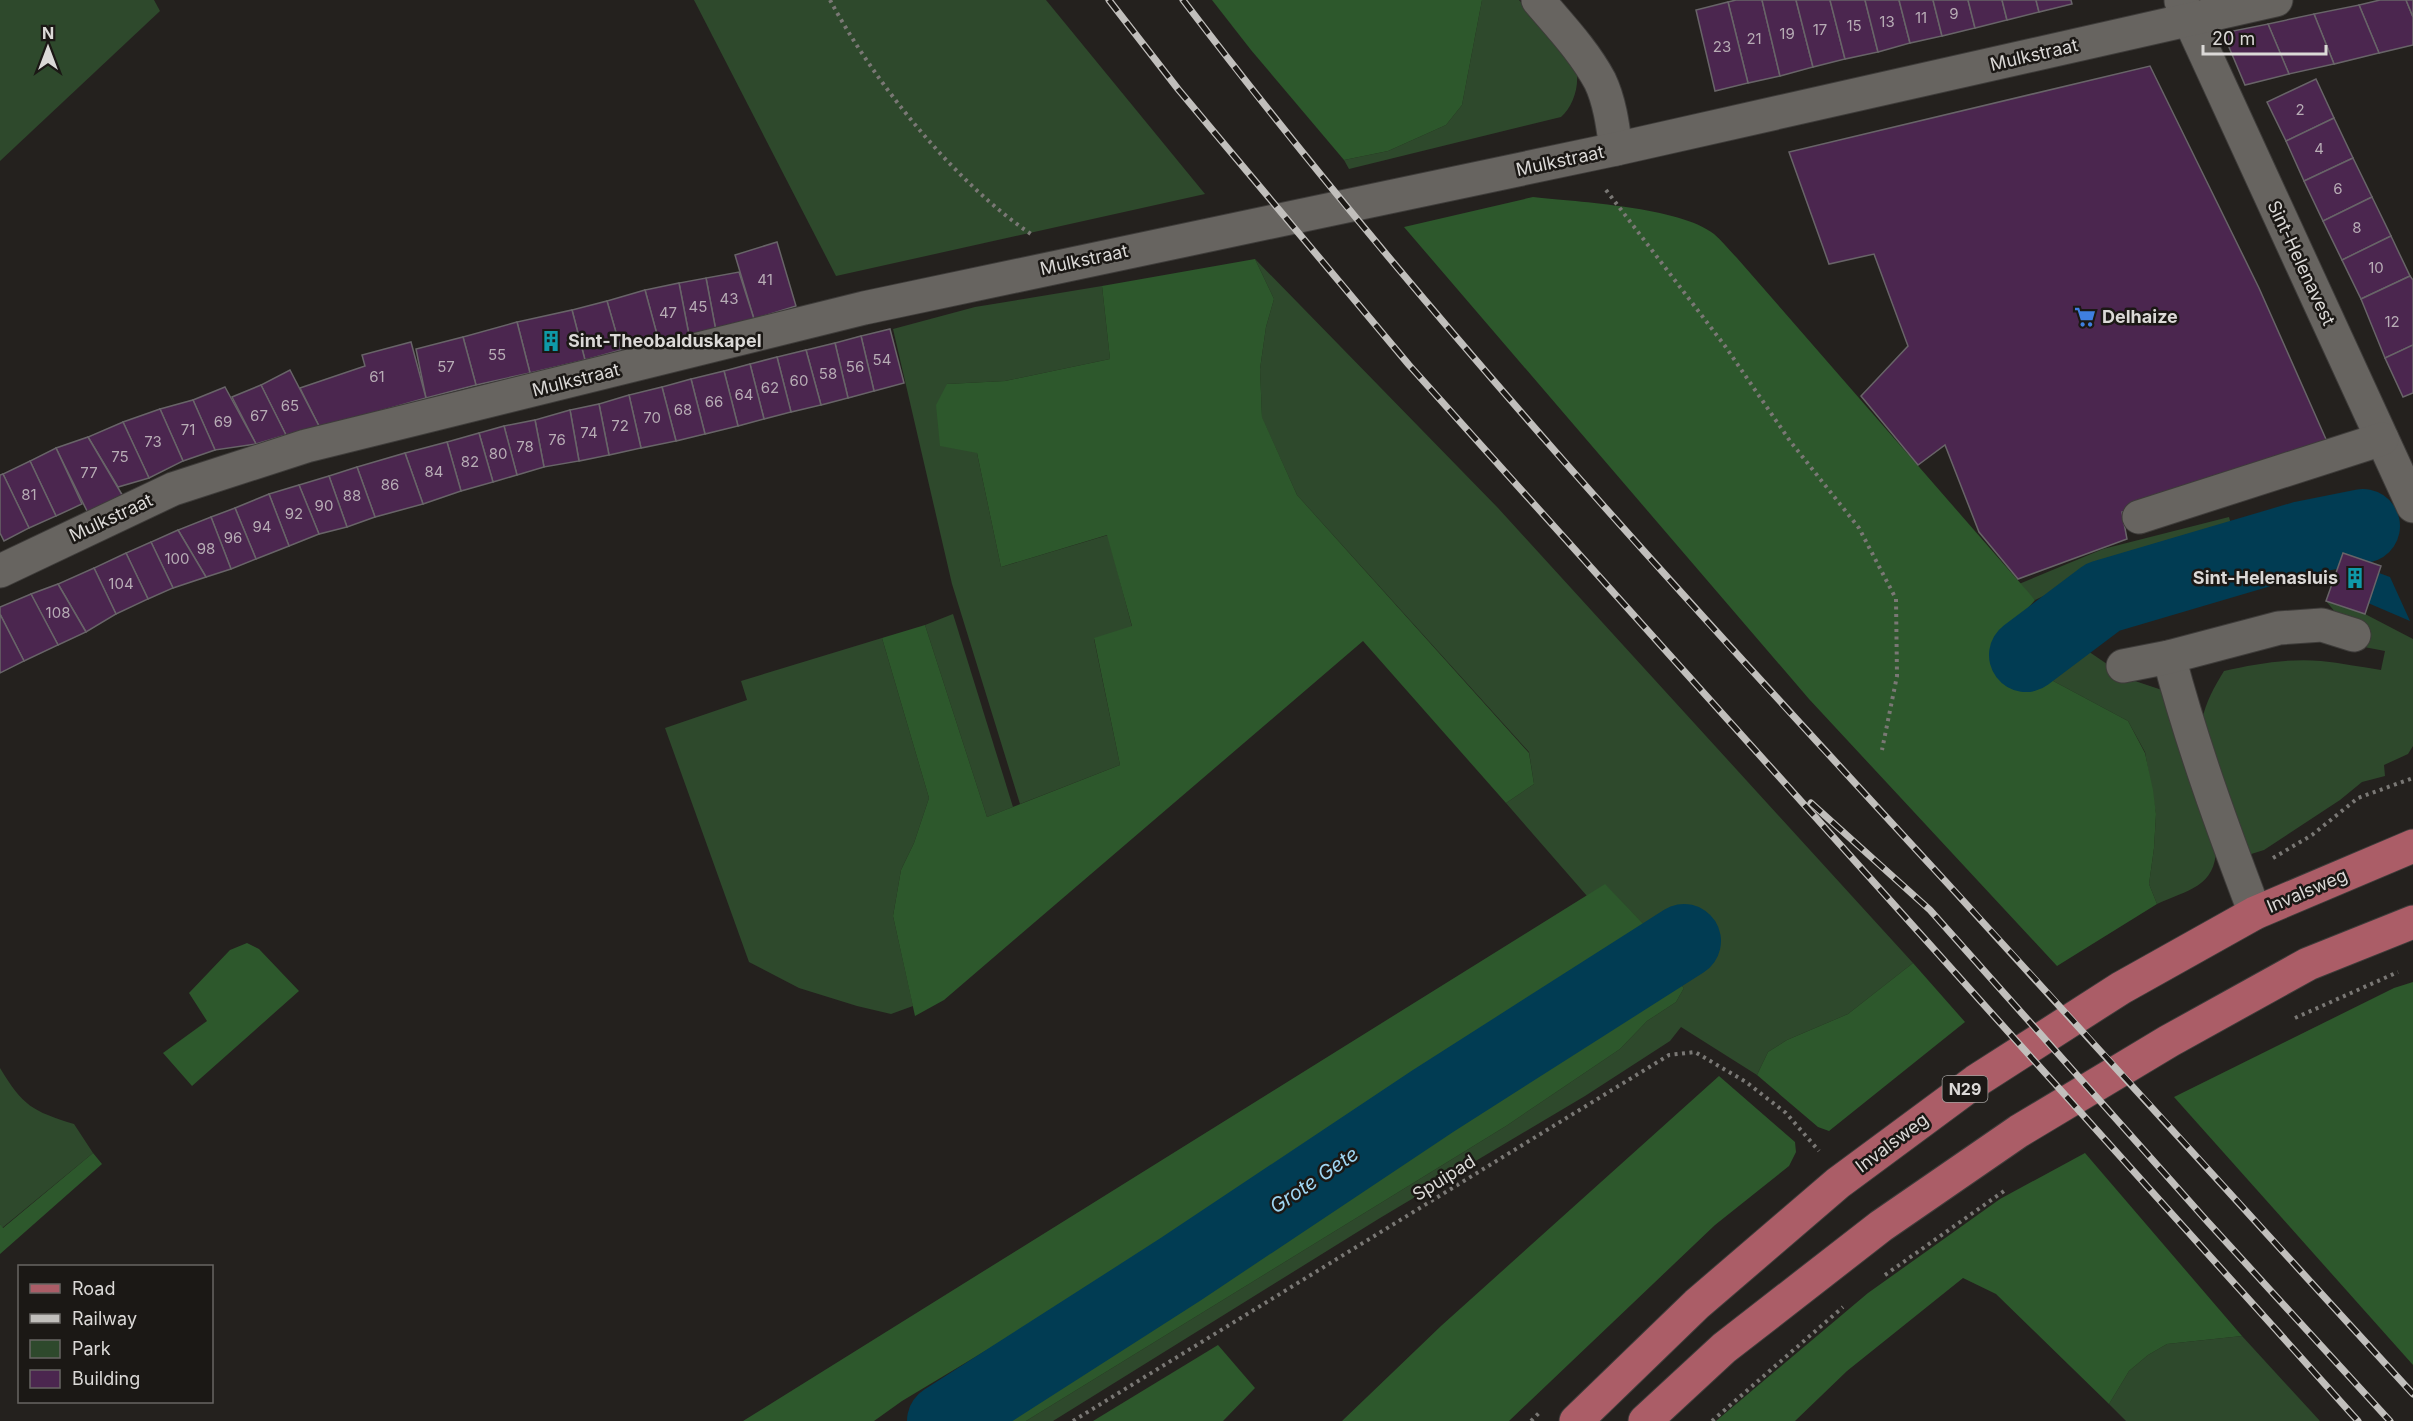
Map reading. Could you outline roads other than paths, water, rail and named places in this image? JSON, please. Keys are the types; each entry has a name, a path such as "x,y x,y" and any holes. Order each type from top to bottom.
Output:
{"main road":[{"name":"Invalsweg","path":"1576,1421 1697,1304 1847,1176 1976,1081 2121,988 2255,913 2413,846"},
{"path":"1645,1421 1724,1348 1872,1233 2019,1131 2169,1041 2308,964 2413,922"}],"street":[{"path":"1538,0 1577,46 1600,82 1611,115 1616,149"},
{"name":"Mulkstraat","path":"0,571 172,489 306,446 864,308 1212,233 1337,210 1616,149 2185,10 2276,0"},
{"name":"Sint-Helenavest","path":"2185,10 2413,506"},
{"path":"2139,517 2382,439"},
{"path":"2123,666 2169,657 2279,628 2322,625 2354,635"},
{"path":"2169,657 2181,703 2224,834 2255,913"}],"water":[{"path":"2379,573 2390,577 2410,621 2368,603"}],"waterway":[{"name":"Grote Gete","path":"2026,655 2103,597 2303,538 2363,526"},
{"name":"Grote Gete","path":"944,1421 1181,1269 1433,1101 1684,941"}],"railway":[{"path":"1109,0 1178,89 1409,365 2358,1421"},
{"path":"1183,0 1365,229 1651,560 2413,1394"},
{"path":"1811,803 1930,910 2206,1220 2390,1421"}],"place":[{"name":"Delhaize","path":"2085,317"},
{"name":"Sint-Theobalduskapel","path":"551,341"},
{"name":"Sint-Helenasluis","path":"2355,578"}]}
